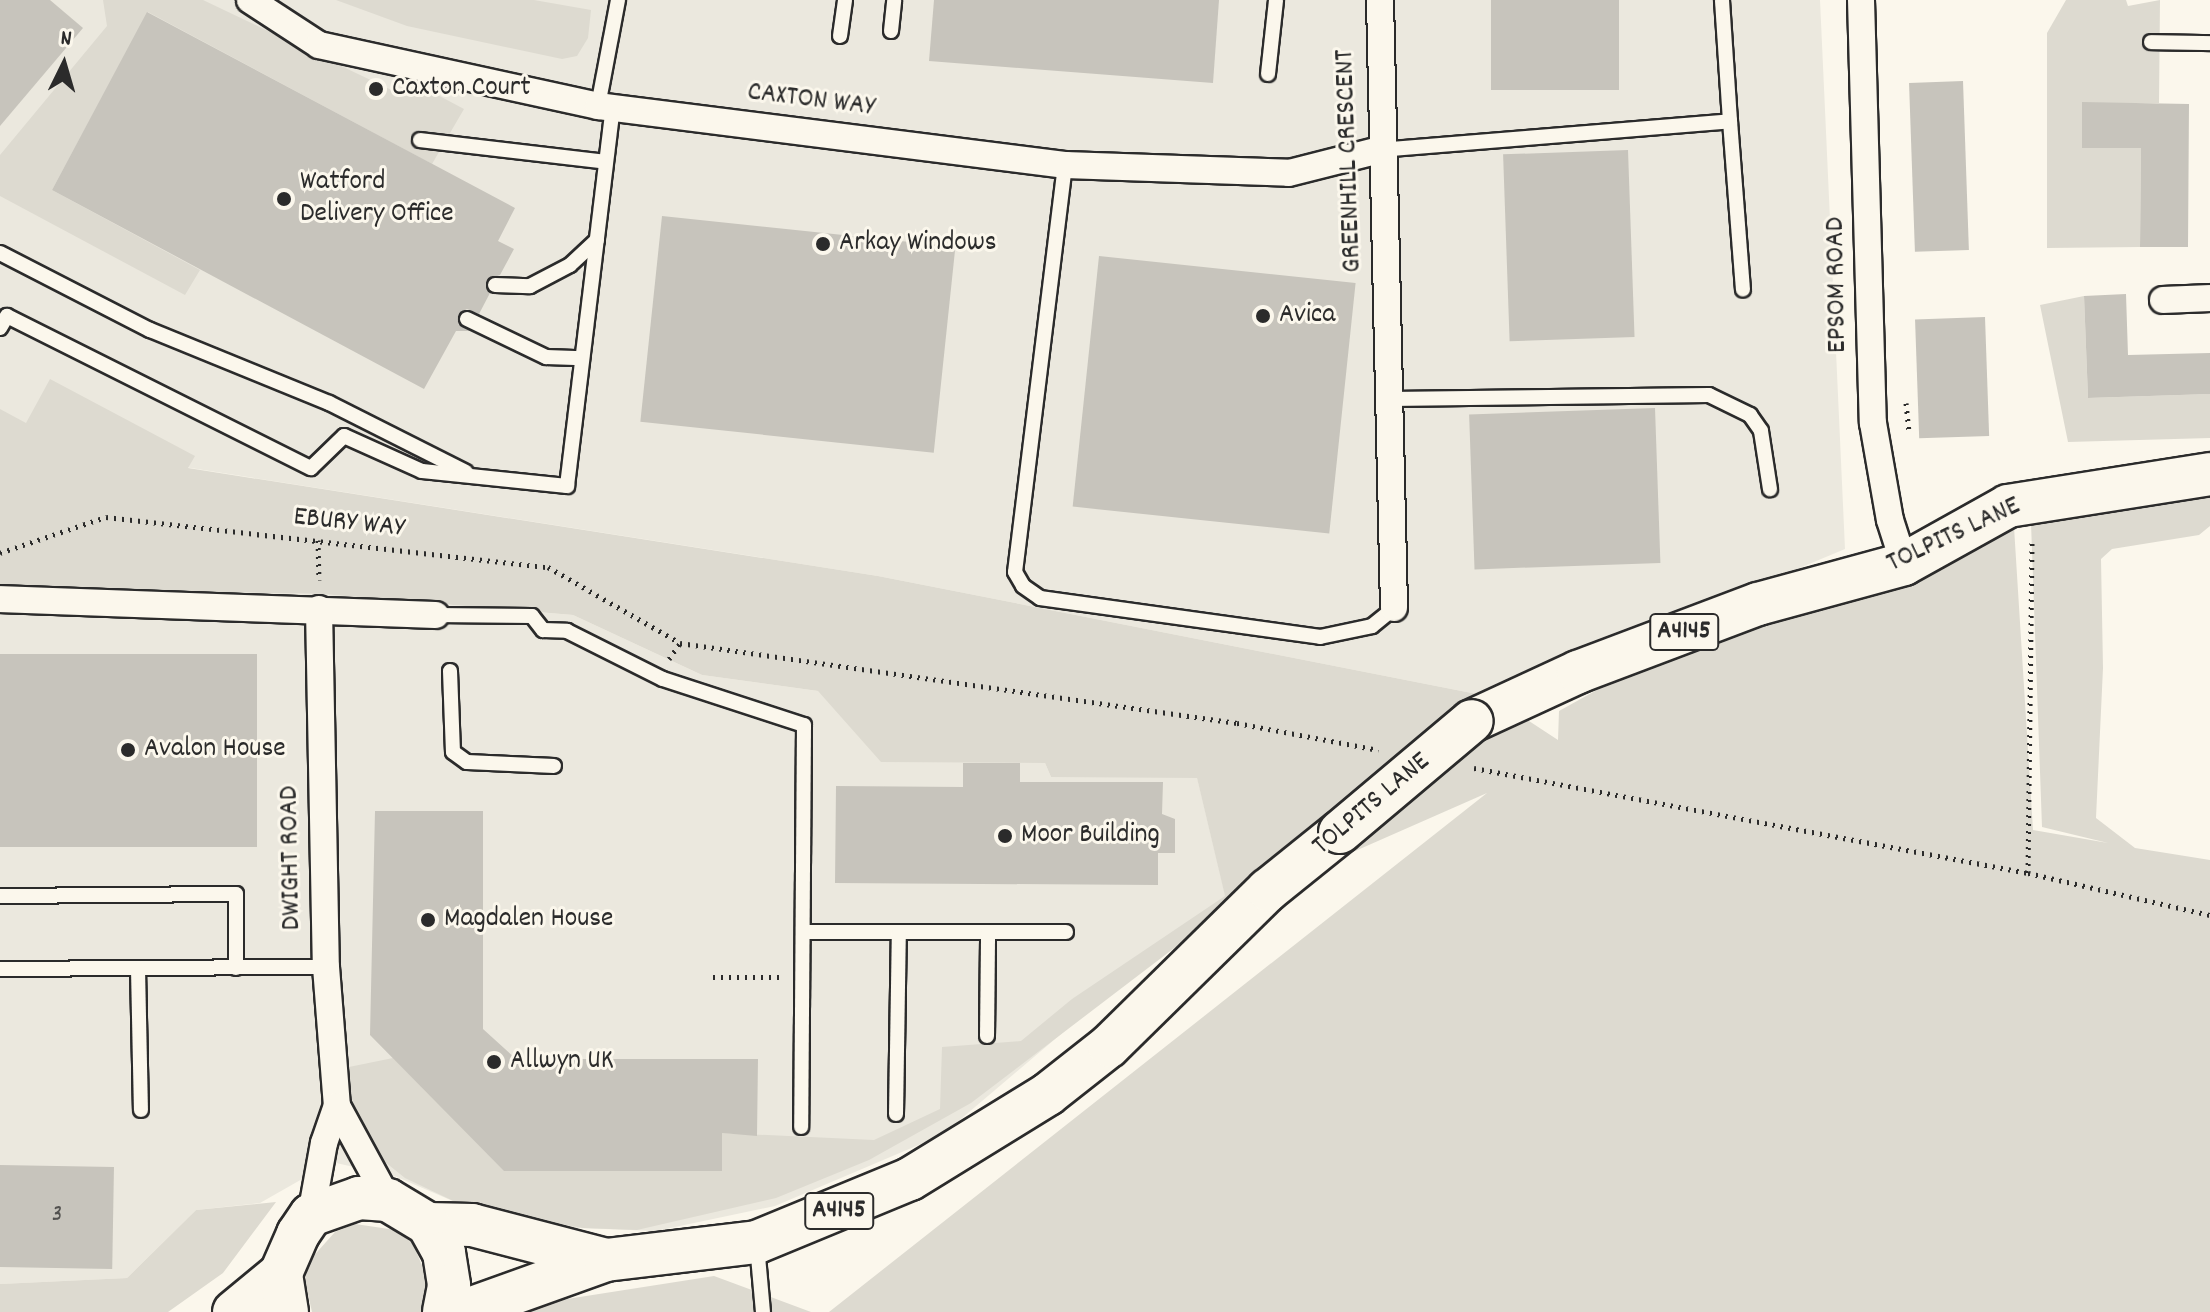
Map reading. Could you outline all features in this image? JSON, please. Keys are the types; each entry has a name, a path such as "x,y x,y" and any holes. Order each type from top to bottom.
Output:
{"main road":[{"name":"TOLPITS LANE","path":"461,1312 606,1260 757,1242 910,1179 1048,1094 1109,1046 1268,890 1472,721 1578,672 1758,604 1904,564 2008,506 2210,474"},
{"path":"234,1312 284,1292 311,1215 359,1198 388,1200"},
{"name":"TOLPITS LANE","path":"388,1200 428,1224 472,1225 606,1260"},
{"path":"428,1224 444,1253 449,1286 444,1312"}],"street":[{"name":"CAXTON WAY","path":"250,0 319,45 605,107 1065,165 1289,173 1380,150"},
{"name":"GREENHILL CRESCENT","path":"1380,0 1380,150 1394,608"},
{"name":"EPSOM ROAD","path":"1861,0 1873,423 1890,520 1904,564"},
{"path":"2163,300 2210,298"},
{"path":"0,599 436,615"},
{"name":"DWIGHT ROAD","path":"311,1215 324,1143 337,1106 326,967 319,609"},
{"name":"DWIGHT ROAD","path":"337,1106 388,1200"}],"lane":[{"path":"0,328 7,316 311,468 344,436 422,471 567,486 606,162 605,107 618,0"},
{"path":"840,36 845,0"},
{"path":"891,31 894,0"},
{"path":"1268,74 1276,0"},
{"path":"1722,0 1743,289"},
{"path":"2151,42 2210,43"},
{"path":"1380,150 1730,121"},
{"path":"420,140 606,162"},
{"path":"1065,165 1015,572 1023,586 1040,598 1320,637 1372,626 1394,608"},
{"path":"495,285 530,286 570,265 597,240"},
{"path":"0,253 150,330 329,403 473,476"},
{"path":"467,319 546,357 582,358"},
{"path":"1390,399 1709,395 1750,415 1761,431 1770,489"},
{"path":"436,615 532,616 543,630 567,631 663,679 728,703 804,725 801,1127"},
{"path":"450,671 453,752 467,762 554,766"},
{"path":"0,896 236,894 236,968"},
{"path":"804,932 1066,932"},
{"path":"987,1036 988,932"},
{"path":"896,1114 899,933"},
{"path":"0,969 326,967"},
{"path":"138,969 141,1110"},
{"path":"757,1242 763,1312"}],"path":[{"path":"1905,389 1910,451"},
{"name":"EBURY WAY","path":"0,553 106,517 548,567 680,643"},
{"path":"2028,873 2032,524"},
{"path":"318,540 319,609"},
{"path":"713,977 803,977"}],"shaded area":[{"path":"0,0 1820,0 1845,549 1492,697 878,576 0,438"},
{"path":"103,0 203,0 404,96 432,92 464,109 432,164 148,12 52,190 200,270 185,295 0,196 0,155 107,26"},
{"path":"336,0 534,0 591,10 588,38 577,56 562,59 407,26"},
{"path":"2066,0 2126,0 2128,6 2160,0 2159,103 2082,103 2082,148 2141,148 2140,247 2047,248 2047,33"},
{"path":"2084,296 2088,398 2210,394 2210,438 2068,442 2040,305"},
{"path":"50,379 195,456 188,468 878,576 1492,697 1558,740 1559,711 1725,619 2014,527 2033,830 2108,843 2042,827 2031,523 2210,494 2210,526 2199,535 2112,549 2101,559 2103,668 2096,818 2135,848 2210,860 2210,1312 829,1312 1487,793 1228,907 971,1103 869,1160 776,1198 637,1230 583,1228 466,1207 405,1178 375,1154 354,1126 344,1068 393,1058 505,1171 722,1171 722,1133 874,1140 940,1109 942,1047 1021,1041 1072,999 1225,896 1197,778 1051,777 1045,763 881,762 818,691 702,675 573,615 322,594 0,588 0,409 26,423"},
{"path":"0,588 322,594 573,615 702,675 818,691 1045,763 1051,777 1197,777 1228,907 1147,961 942,1135 775,1206 656,1231 554,1227 469,1208 397,1177 332,1162 260,1203 196,1210 127,1278 0,1284"},
{"path":"276,1202 223,1273 168,1312 0,1312 0,1284 127,1278 196,1210"},
{"path":"355,1224 396,1230 413,1244 429,1282 422,1312 312,1312 305,1281 309,1261 335,1232"},
{"path":"714,1276 811,1312 510,1312 535,1304"}],"building":[{"path":"0,0 50,0 83,28 0,126"},
{"path":"934,0 1219,0 1213,83 929,61"},
{"path":"1491,0 1619,0 1619,90 1491,90"},
{"name":"Watford Delivery Office","path":"147,12 515,208 498,241 514,249 500,275 486,280 490,293 479,314 467,309 458,314 458,324 470,331 456,331 424,389 52,190"},
{"path":"1963,81 1969,250 1915,252 1909,83"},
{"path":"2082,102 2189,104 2188,247 2140,247 2141,148 2082,148"},
{"path":"1628,150 1635,337 1510,341 1503,154"},
{"path":"662,216 955,247 934,453 640,422"},
{"path":"1099,256 1356,283 1329,534 1073,507"},
{"path":"2126,294 2128,355 2210,353 2210,394 2088,398 2084,296"},
{"path":"1985,317 1989,436 1919,438 1915,319"},
{"path":"1655,408 1660,563 1475,569 1469,414"},
{"name":"Avalon House","path":"0,654 257,654 257,847 0,847"},
{"name":"Moor Building","path":"963,763 1020,763 1020,782 1163,782 1162,814 1175,819 1175,853 1158,853 1158,885 835,883 836,786 963,787"},
{"name":"Magdalen House","path":"375,811 483,811 483,1029 516,1059 758,1059 757,1136 722,1133 722,1171 504,1171 370,1035"},
{"path":"0,1165 114,1167 112,1269 0,1267"}],"place":[{"name":"Caxton Court","path":"376,89"},
{"name":"Watford Delivery Office","path":"284,199"},
{"name":"Arkay Windows","path":"823,244"},
{"name":"Avica","path":"1263,316"},
{"name":"Avalon House","path":"128,750"},
{"name":"Moor Building","path":"1005,836"},
{"name":"Magdalen House","path":"428,920"},
{"name":"Allwyn UK","path":"494,1062"}]}
